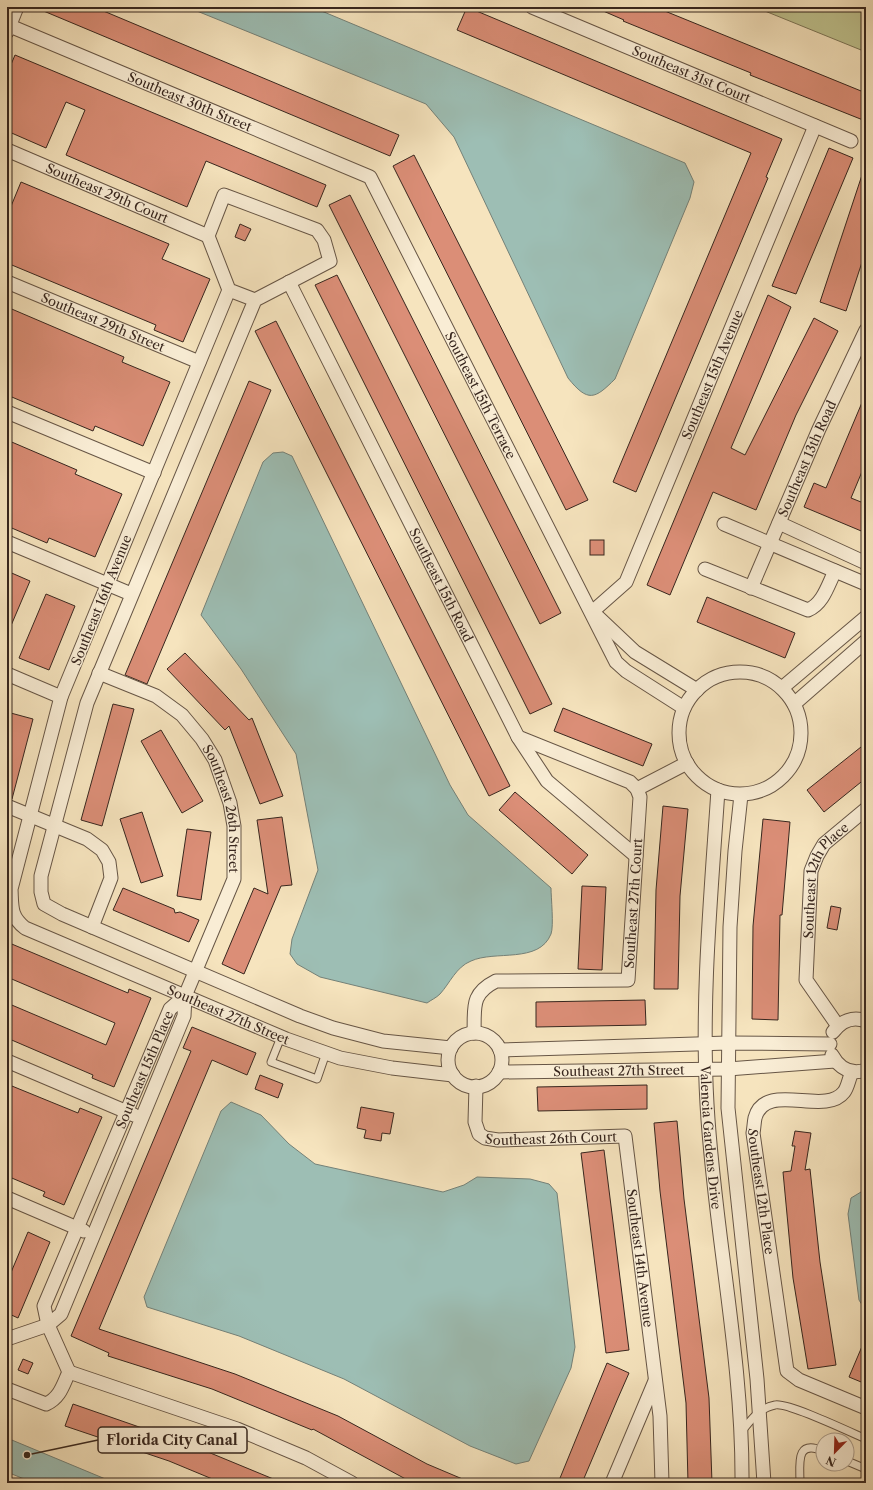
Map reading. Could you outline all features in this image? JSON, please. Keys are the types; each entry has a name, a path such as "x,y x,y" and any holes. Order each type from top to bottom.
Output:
{"street":[{"path":"8,29 18,7"},
{"name":"Southeast 31st Court","path":"532,7 851,141"},
{"name":"Southeast 30th Street","path":"8,29 370,177"},
{"name":"Southeast 15th Avenue","path":"592,612 626,582 815,126"},
{"name":"Southeast 29th Court","path":"7,150 208,236"},
{"name":"Southeast 15th Terrace","path":"370,177 592,612 616,662 626,671 684,708"},
{"path":"224,195 317,230 324,240 330,260 254,300 229,290 208,236 224,195"},
{"name":"Southeast 29th Street","path":"7,282 199,362"},
{"name":"Southeast 15th Road","path":"289,282 518,737 547,781 636,856"},
{"name":"Southeast 16th Avenue","path":"15,920 12,908 11,889 61,697 229,290"},
{"name":"Southeast 16th Avenue","path":"44,904 40,892 41,876 87,703 254,300"},
{"name":"Southeast 13th Road","path":"751,588 819,429 866,330"},
{"path":"7,412 154,473"},
{"path":"779,523 866,563"},
{"path":"724,524 866,584"},
{"path":"7,542 131,594"},
{"path":"704,569 808,610 814,607 822,597 835,571"},
{"name":"Southeast 15th Terrace","path":"592,612 635,652 697,690"},
{"path":"782,688 866,617"},
{"path":"794,704 866,641"},
{"path":"616,662 635,652"},
{"name":"Southeast 26th Street","path":"99,673 156,696 182,715 202,740 214,760 230,804 234,826 234,879 185,996"},
{"path":"730,673 749,673 766,678 782,688 794,704 800,721 802,739 798,756 788,772 775,784 759,792 741,795 718,790 706,784 695,775 687,763 680,745 679,726 684,708 697,690 712,679 730,673"},
{"path":"7,674 61,697"},
{"path":"518,737 630,782 637,789 687,763"},
{"name":"Southeast 27th Court","path":"474,1032 475,1001 484,987 496,981 628,980 640,797 637,789"},
{"name":"Valencia Gardens Drive","path":"718,790 709,928 706,1070 714,1194 736,1359 742,1483"},
{"name":"Valencia Gardens Drive","path":"741,795 735,851 730,927 728,1108 760,1410 764,1483"},
{"path":"7,806 87,839 102,850 109,862 111,878 92,926"},
{"name":"Southeast 12th Place","path":"838,1026 806,980 811,871 824,844 866,809"},
{"name":"Southeast 27th Street","path":"44,904 300,1016 333,1028 383,1041 451,1048"},
{"name":"Southeast 27th Street","path":"15,920 25,928 281,1037 340,1058 392,1068 453,1075"},
{"name":"Southeast 15th Place","path":"185,996 184,1016 61,1314 48,1324 44,1306 170,1009 185,996"},
{"path":"866,1021 854,1019 845,1021 838,1026 831,1037 830,1044 831,1053 835,1061 840,1066 852,1072 866,1070"},
{"path":"474,1032 490,1037 500,1050 502,1065 499,1072 490,1082 476,1086 467,1085 459,1081 453,1075 448,1061 451,1048 460,1037 474,1032"},
{"name":"Southeast 27th Street","path":"500,1050 728,1043 830,1044"},
{"path":"530,1071 531,1049"},
{"path":"7,1061 142,1118"},
{"name":"Southeast 27th Street","path":"499,1072 706,1070 835,1061"},
{"name":"Southeast 12th Place","path":"852,1072 844,1092 836,1098 822,1101 777,1100 763,1105 756,1117 754,1133 787,1371 799,1380 866,1408"},
{"name":"Southeast 26th Court","path":"476,1086 475,1122 479,1134 485,1138 498,1140 625,1136"},
{"name":"Southeast 14th Avenue","path":"625,1136 660,1416 662,1483"},
{"path":"7,1198 93,1235"},
{"path":"7,1339 48,1324 69,1372 61,1391 54,1400 46,1404 7,1389"},
{"path":"69,1372 237,1429 306,1458 352,1483"},
{"path":"612,1483 656,1380"}],"lane":[{"path":"281,1037 271,1062 317,1079 326,1053"},
{"path":"740,1432 760,1410 776,1404 782,1405 866,1439"},
{"path":"800,1483 800,1459 803,1451 806,1448 815,1448"},
{"path":"855,1464 866,1469"}],"green space":[{"path":"755,7 866,7 866,52"}],"water":[{"path":"187,7 312,7 685,163 694,182 690,198 615,379 597,394 586,395 581,392 568,378 454,137 426,104"},
{"path":"283,452 292,456 450,785 468,815 551,888 552,930 545,943 537,949 527,953 492,956 471,961 457,971 437,997 427,1003 320,977 297,964 290,954 292,939 318,870 296,754 241,669 201,615 263,462 273,453"},
{"path":"231,1102 261,1115 289,1144 315,1164 443,1192 464,1185 477,1177 530,1179 549,1184 557,1193 575,1347 571,1368 529,1461 516,1464 470,1446 344,1379 239,1336 147,1307 144,1297 221,1111"},
{"path":"866,1189 866,1311 859,1300 848,1214 851,1198"},
{"path":"7,1438 115,1483 34,1483 7,1472"}],"building":[{"path":"34,7 94,7 399,135 390,156"},
{"path":"467,7 782,139 766,177 768,178 636,492 613,482 751,153 457,30"},
{"path":"594,7 655,7 866,93 866,113 863,120 750,75 751,73 623,21 624,20"},
{"path":"15,55 326,185 317,207 206,161 187,207 66,155 85,110 66,102 46,148 7,131 7,74"},
{"path":"829,148 853,158 796,294 772,286"},
{"path":"414,155 588,500 566,510 393,166"},
{"path":"864,169 866,169 866,250 846,311 820,302"},
{"path":"21,182 169,244 162,259 210,279 183,342 154,330 156,325 7,263 7,216"},
{"path":"350,195 561,613 540,624 329,205"},
{"path":"240,224 251,229 245,241 235,237"},
{"path":"337,275 552,704 530,714 315,285"},
{"path":"768,295 791,307 731,448 745,455 814,318 838,331 796,415 756,510 713,492 670,595 647,585"},
{"path":"7,307 124,357 122,362 170,382 143,446 95,426 93,431 7,395"},
{"path":"276,321 510,786 489,796 255,331"},
{"path":"249,381 271,390 147,684 125,675"},
{"path":"866,393 866,462 851,498 866,504 866,533 804,507 814,483 826,488"},
{"path":"7,440 77,470 75,474 122,494 95,557 49,538 47,543 7,526"},
{"path":"590,540 604,540 604,555 590,555"},
{"path":"7,571 30,581 7,635"},
{"path":"46,594 75,606 49,670 19,658"},
{"path":"707,597 795,633 785,658 697,622"},
{"path":"185,653 249,720 252,718 283,796 260,804 229,726 225,730 167,669"},
{"path":"113,704 134,709 102,826 81,820"},
{"path":"563,708 652,744 643,766 554,731"},
{"path":"7,712 33,719 12,799 7,798"},
{"path":"161,730 203,801 182,813 141,741"},
{"path":"866,743 866,778 824,812 807,790"},
{"path":"515,792 588,855 572,874 499,810"},
{"path":"663,806 688,809 680,896 678,989 654,989 656,890"},
{"path":"142,812 163,876 141,883 120,819"},
{"path":"282,817 292,885 281,886 244,974 222,964 254,888 268,894 257,820"},
{"path":"763,819 790,822 782,915 780,915 778,1020 752,1019 753,926"},
{"path":"187,829 211,832 201,900 177,896"},
{"path":"582,886 606,887 602,970 578,969"},
{"path":"123,888 174,909 175,913 180,912 199,920 189,942 113,910"},
{"path":"831,906 841,908 837,930 827,928"},
{"path":"7,942 128,993 129,989 151,998 114,1087 92,1078 93,1075 7,1038 7,1003 106,1045 115,1023 7,977"},
{"path":"645,1000 646,1025 536,1027 536,1002"},
{"path":"192,1027 256,1053 247,1075 212,1060 99,1329 235,1374 338,1416 427,1464 472,1483 413,1483 313,1429 312,1430 212,1389 108,1356 109,1353 71,1336 191,1051 183,1048"},
{"path":"260,1075 283,1084 278,1098 255,1089"},
{"path":"7,1084 78,1113 80,1108 102,1117 64,1205 43,1196 45,1192 7,1176"},
{"path":"647,1085 647,1109 538,1111 537,1087"},
{"path":"361,1107 394,1113 390,1134 382,1133 381,1141 364,1138 366,1130 357,1128"},
{"path":"677,1121 684,1199 709,1398 712,1483 688,1483 686,1403 660,1191 654,1123"},
{"path":"795,1131 811,1133 805,1170 810,1169 820,1262 836,1365 808,1369 793,1278 783,1172 791,1171 795,1146 792,1146"},
{"path":"604,1150 629,1350 606,1353 581,1153"},
{"path":"28,1232 50,1242 18,1318 7,1313 7,1282"},
{"path":"866,1337 866,1384 849,1377"},
{"path":"23,1359 33,1363 28,1374 18,1370"},
{"path":"607,1363 629,1373 582,1483 558,1483"},
{"path":"73,1404 191,1445 283,1483 222,1483 169,1461 65,1426"}],"place":[{"name":"Florida City Canal","path":"27,1455"}]}
